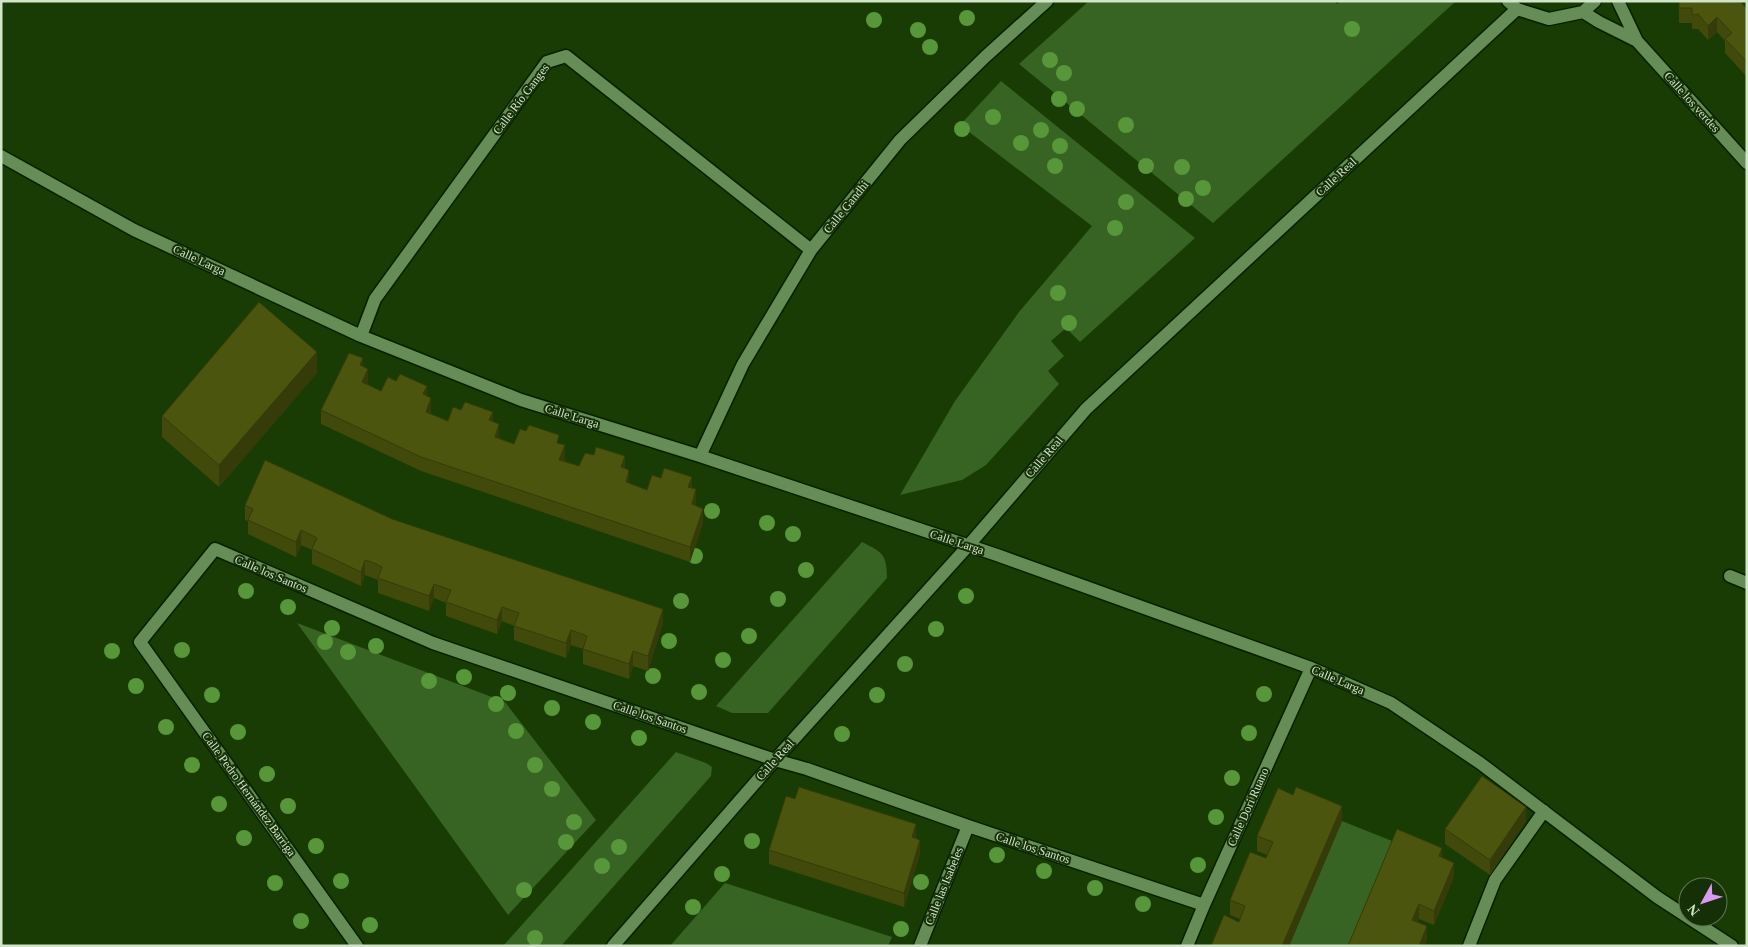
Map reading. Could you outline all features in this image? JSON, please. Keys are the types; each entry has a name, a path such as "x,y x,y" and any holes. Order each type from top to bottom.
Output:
{"street":[{"name":"Calle Gandhi","path":"700,456 743,364 812,250 900,140 985,57 1047,1"},
{"path":"1512,5 1550,19 1583,12 1595,1"},
{"name":"Calle los verdes","path":"1618,1 1637,41 1747,163"},
{"name":"Calle Real","path":"613,946 775,760 968,546 1086,409 1512,5"},
{"name":"Calle los verdes","path":"1583,12 1637,41"},
{"name":"Calle Río Ganges","path":"361,336 375,299 547,62 566,56 812,250"},
{"name":"Calle Larga","path":"1,156 134,230 361,336 521,400 700,456 968,546 1311,668 1392,702 1480,763 1657,897 1732,946"},
{"name":"Calle los Santos","path":"140,642 215,549 433,643 1204,905"},
{"path":"1730,576 1747,583"},
{"name":"Calle Pedro Hernández Barriga","path":"140,642 357,946"},
{"name":"Calle Dori Ruano","path":"1187,946 1311,668"},
{"path":"1469,946 1495,880 1544,811"},
{"name":"Calle las Isabeles","path":"920,946 968,826"}],"green space":[{"path":"1089,1 1334,1 1337,4 1341,1 1456,1 1213,223 1019,64"},
{"path":"1001,81 1195,238 1080,342 1066,328 1051,341 1064,356 1048,371 1059,384 986,465 962,480 900,495 955,401 1019,312 1092,226 960,125"},
{"path":"862,542 879,551 882,555 886,564 887,578 768,713 732,713 716,706"},
{"path":"297,623 505,702 596,820 508,915"},
{"path":"676,752 712,767 711,776 561,946 503,946"},
{"path":"1342,821 1397,843 1354,946 1289,946"},
{"path":"725,883 892,937 888,946 670,946"}],"building":[{"path":"1679,1 1741,2 1747,9 1747,62 1725,39 1732,33 1717,17 1708,26 1698,14 1692,15 1692,8 1679,8"},
{"path":"259,302 317,352 219,465 162,416"},
{"path":"349,353 363,358 360,365 368,369 362,382 381,391 388,377 396,381 400,374 427,386 423,394 431,398 426,412 448,421 453,407 461,410 465,402 493,412 489,420 499,424 495,437 514,444 520,429 526,431 529,425 559,435 557,443 565,445 559,460 579,466 585,453 594,455 596,447 625,456 621,467 629,470 626,482 647,490 652,475 661,478 664,468 692,477 688,487 696,489 692,504 703,509 690,547 421,457 321,410"},
{"path":"265,460 392,519 663,609 648,656 633,651 629,664 583,649 587,636 571,630 566,643 514,626 519,613 502,607 497,620 446,602 451,590 434,584 429,596 378,578 382,567 374,563 365,560 361,572 312,549 317,538 301,530 296,542 248,520 253,509 245,505"},
{"path":"1482,776 1526,807 1490,860 1445,829"},
{"path":"799,787 916,824 912,837 920,840 904,893 769,850 786,796 795,799"},
{"path":"1296,787 1342,806 1282,946 1211,946 1224,915 1239,922 1245,906 1230,900 1250,852 1266,858 1273,842 1257,836 1278,788 1293,795"},
{"path":"1397,829 1442,848 1439,856 1454,863 1434,911 1419,904 1412,920 1427,926 1419,946 1348,946"}]}
